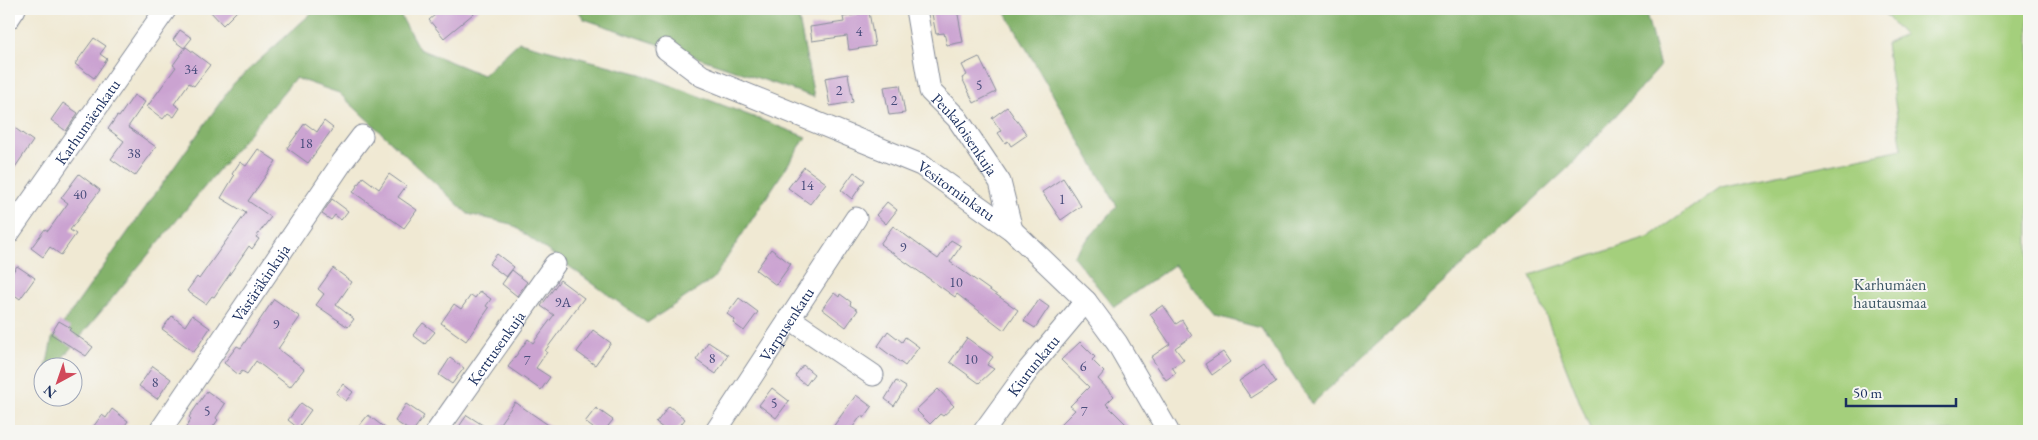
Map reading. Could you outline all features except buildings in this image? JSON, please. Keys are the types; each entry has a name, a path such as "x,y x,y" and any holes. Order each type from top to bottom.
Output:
{"street":[{"path":"9,18 15,9"},
{"name":"Karhumäenkatu","path":"9,233 166,9"},
{"name":"Peukaloisenkuja","path":"916,9 930,91 957,118 1000,182 1012,230"},
{"name":"Vesitorninkatu","path":"666,49 702,76 921,165 1012,230 1086,301 1117,344 1168,431"},
{"name":"Västäräkinkuja","path":"160,431 343,161 362,136"},
{"name":"Varpusenkatu","path":"716,431 856,218"},
{"name":"Kerttusenkuja","path":"438,431 555,264"},
{"name":"Kiurunkatu","path":"984,431 1029,368 1086,301"},
{"path":"789,318 873,375"}],"green space":[{"path":"316,9 397,9 419,49 483,75 519,42 641,74 806,137 713,279 647,323 511,224 468,214 339,93 295,78 62,358 48,358 52,339 234,83"},
{"path":"577,9 797,9 814,97 584,19"},
{"path":"1007,9 1645,9 1660,67 1568,168 1312,404 1261,328 1216,316 1174,265 1114,307 1073,256 1117,206 1007,15"},
{"name":"Karhumäen hautausmaa","path":"1886,9 2029,9 2029,431 1591,431 1530,275 1648,238 1721,187 1902,149 1886,44 1904,35 1883,12"}]}
